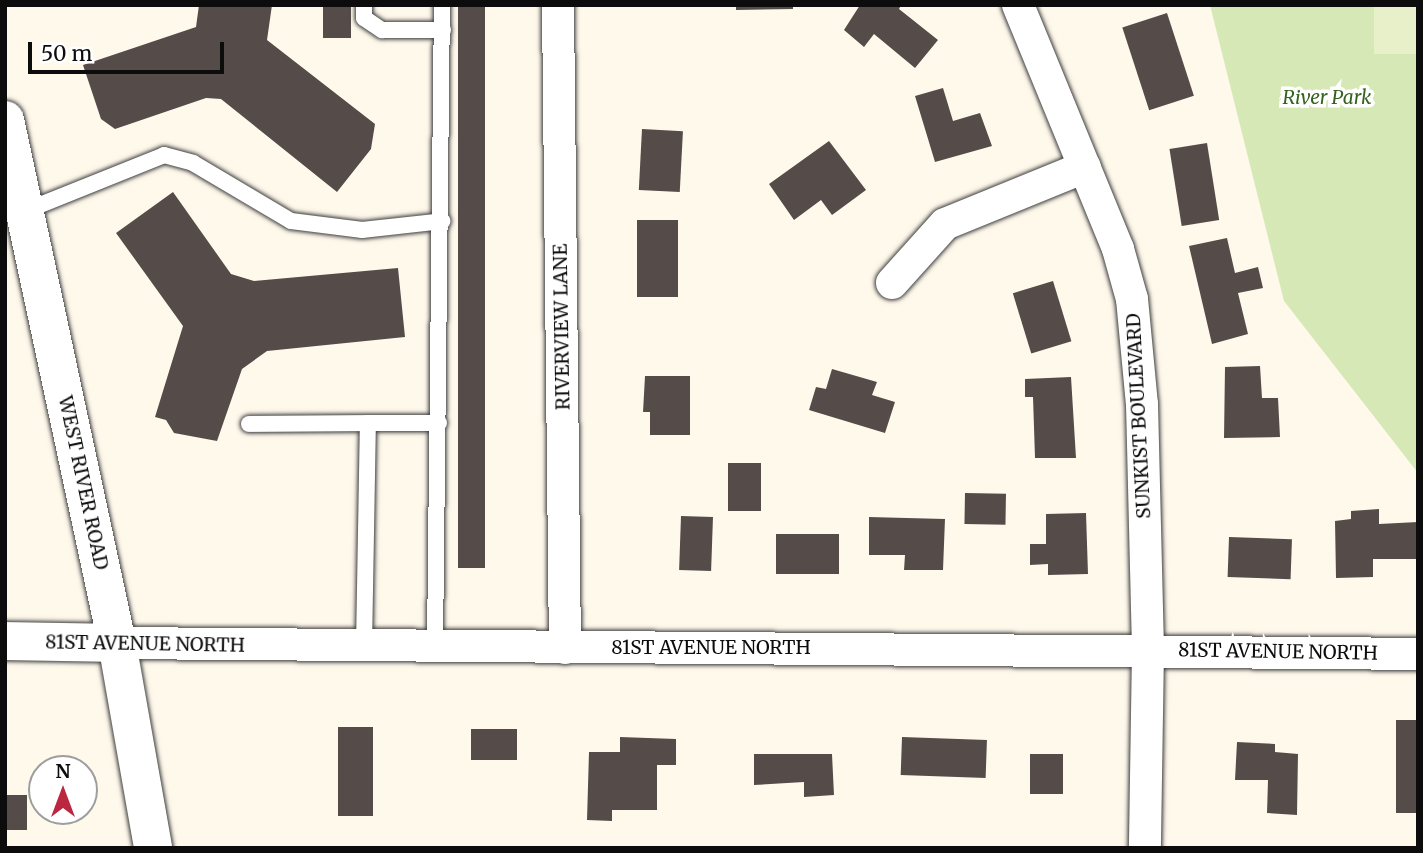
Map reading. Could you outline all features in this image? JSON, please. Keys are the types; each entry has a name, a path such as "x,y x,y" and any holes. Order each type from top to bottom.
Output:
{"street":[{"name":"RIVERVIEW LANE","path":"558,5 565,648"},
{"name":"SUNKIST BOULEVARD","path":"1018,5 1118,249 1139,350 1148,650 1145,848"},
{"name":"WEST RIVER ROAD","path":"5,120 117,643 153,848"},
{"path":"892,283 945,224 1085,167"},
{"name":"81ST AVENUE NORTH","path":"5,641 1418,654"}],"lane":[{"path":"364,5 364,18 382,30 443,30"},
{"path":"435,646 443,221 442,5"},
{"path":"25,211 164,155 194,163 291,221 362,230 443,221"},
{"path":"364,646 368,423"},
{"path":"249,424 439,423"}],"green space":[{"name":"River Park","path":"1210,5 1418,5 1418,473 1284,301"},
{"path":"1374,5 1418,5 1418,54 1374,54"}],"building":[{"path":"199,5 272,5 267,40 375,124 371,149 337,192 221,99 206,98 115,129 101,119 83,65 196,27"},
{"path":"323,5 351,5 351,38 323,38"},
{"path":"458,5 485,5 485,568 458,568"},
{"path":"736,5 793,5 793,9 736,10"},
{"path":"860,5 901,5 899,9 938,40 915,68 874,34 864,47 844,30"},
{"path":"1167,13 1194,96 1149,110 1122,28"},
{"path":"943,88 953,121 980,113 992,146 935,162 915,96"},
{"path":"642,129 683,131 680,192 639,190"},
{"path":"829,141 866,190 832,215 821,200 794,220 769,184"},
{"path":"1207,143 1219,220 1182,226 1169,149"},
{"path":"173,192 231,274 254,281 398,268 405,337 267,351 242,369 217,441 174,433 166,420 155,417 183,326 116,233"},
{"path":"637,220 678,220 678,297 637,297"},
{"path":"1227,238 1235,273 1258,267 1263,288 1238,293 1248,334 1212,344 1189,246"},
{"path":"1053,281 1071,341 1031,354 1013,293"},
{"path":"1260,366 1262,398 1278,398 1280,437 1224,438 1225,367"},
{"path":"832,369 877,382 872,395 895,402 885,433 809,410 816,387 826,389"},
{"path":"645,376 690,376 690,435 650,435 650,412 643,412"},
{"path":"1071,377 1076,458 1035,458 1033,397 1025,397 1025,379"},
{"path":"728,463 761,463 761,511 728,511"},
{"path":"965,493 1006,494 1005,525 964,524"},
{"path":"1379,509 1379,524 1418,522 1418,559 1373,559 1373,577 1336,578 1335,521 1351,519 1351,511"},
{"path":"1086,513 1088,574 1048,575 1048,564 1030,565 1030,544 1046,544 1046,514"},
{"path":"681,516 713,517 711,571 679,570"},
{"path":"869,517 945,519 943,570 904,570 905,555 869,555"},
{"path":"776,534 839,534 839,574 776,574"},
{"path":"1229,537 1292,539 1291,579 1228,577"},
{"path":"1396,720 1418,720 1418,813 1396,813"},
{"path":"338,727 373,727 373,816 338,816"},
{"path":"471,729 517,729 517,760 471,760"},
{"path":"620,737 676,739 676,765 657,765 657,810 612,810 612,821 587,820 589,752 620,752"},
{"path":"902,737 987,740 986,778 901,775"},
{"path":"1237,742 1275,744 1275,752 1298,754 1297,815 1267,813 1268,780 1235,780"},
{"path":"754,754 832,754 834,795 804,797 804,782 754,785"},
{"path":"1030,754 1063,754 1063,794 1030,794"},
{"path":"5,795 27,795 27,830 5,830"}]}
